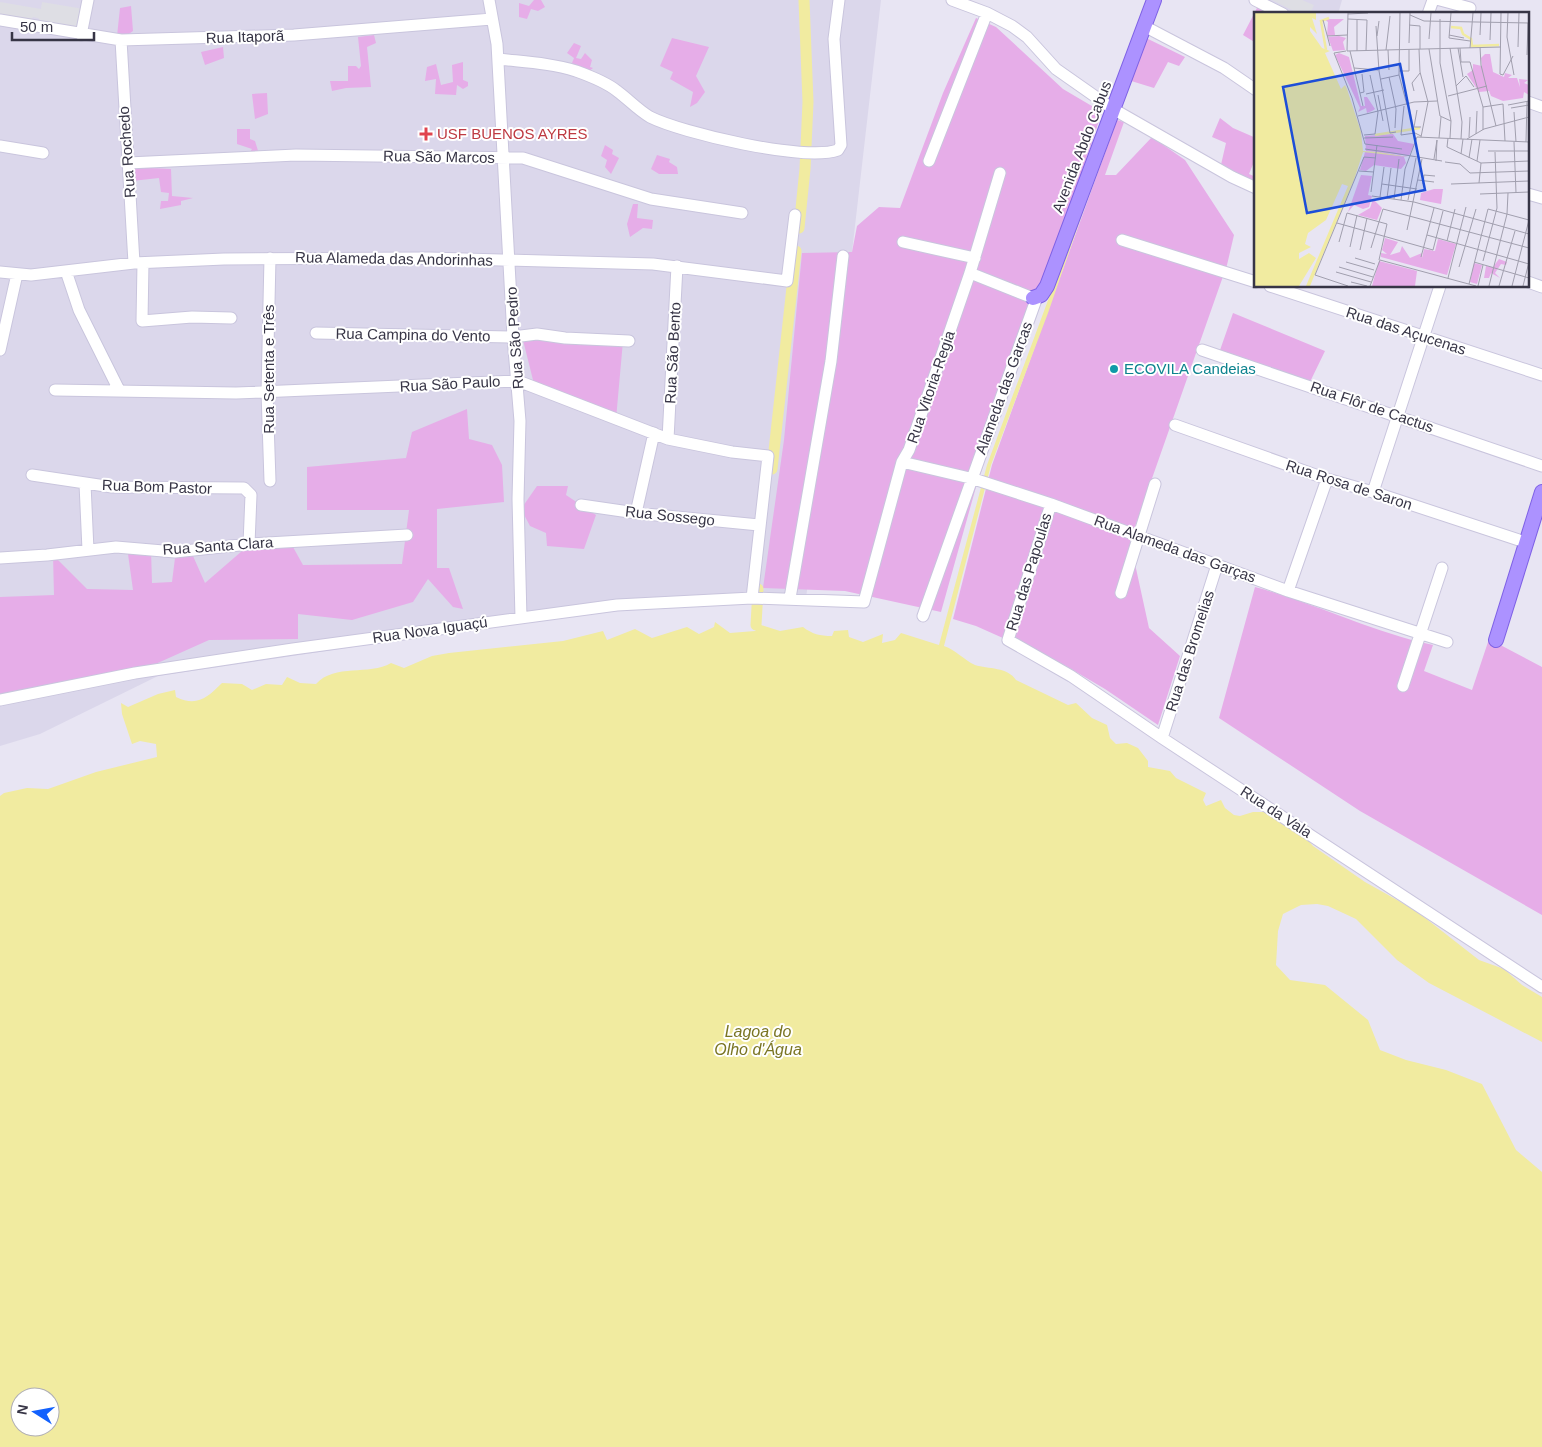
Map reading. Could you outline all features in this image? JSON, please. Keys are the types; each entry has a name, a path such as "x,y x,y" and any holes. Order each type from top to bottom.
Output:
{"main road":[{"name":"Avenida Abdo Cabus","path":"1035,298 1041,295 1047,286 1154,0"},
{"path":"1496,640 1542,492"}],"street":[{"path":"81,35 88,0"},
{"name":"Rua São Pedro","path":"489,0 498,59 513,338 518,380 520,421 518,499 520,618"},
{"path":"498,59 548,64 577,71 606,83 649,116 676,127 777,150 805,154 833,152 838,150 841,145 834,39 839,0"},
{"path":"952,0 986,13 1012,26 1027,37 1056,70 1114,109 1232,177 1254,187"},
{"path":"1256,0 1279,12"},
{"path":"1429,12 1433,0"},
{"path":"1440,0 1470,8"},
{"path":"929,161 986,13"},
{"name":"Rua Itaporã","path":"0,20 81,35 121,40 294,35 492,19"},
{"path":"1144,26 1224,68 1254,89"},
{"name":"Rua Rochedo","path":"121,40 128,163 142,322 192,317 231,318"},
{"path":"1530,103 1542,107"},
{"path":"0,146 44,153"},
{"name":"Rua São Marcos","path":"128,163 296,155 523,158 651,199 742,214"},
{"name":"Rua Vitoria-Regia","path":"864,602 902,462 909,450 970,273 993,204 1000,172"},
{"name":"Rua Alameda das Andorinhas","path":"0,272 17,274 138,263 270,258 430,258 677,266 787,281 795,215"},
{"path":"1122,240 1254,281"},
{"path":"902,242 975,258"},
{"path":"790,598 831,361 843,256"},
{"name":"Rua Setenta e Três","path":"270,258 267,392 270,481"},
{"name":"Rua São Bento","path":"668,439 677,266"},
{"path":"66,271 79,310 119,390"},
{"path":"970,273 1035,298"},
{"path":"0,350 17,274"},
{"path":"1530,283 1542,287"},
{"name":"Rua das Açucenas","path":"1276,288 1424,338 1542,375"},
{"path":"1373,492 1439,288"},
{"name":"Alameda das Garcas","path":"923,616 973,479 1035,298"},
{"name":"Rua Campina do Vento","path":"316,333 513,338 537,334 565,338 629,341"},
{"name":"Rua Flôr de Cactus","path":"1202,350 1542,466"},
{"name":"Rua São Paulo","path":"55,390 267,392 518,380 588,410 668,439 732,452 768,456 759,525"},
{"name":"Rua Rosa de Saron","path":"1175,425 1327,479 1373,492 1525,542"},
{"path":"636,513 654,433"},
{"name":"Rua Alameda das Garças","path":"902,462 988,483 1138,534 1288,591 1421,632 1447,642"},
{"name":"Rua Bom Pastor","path":"32,475 85,484 139,489 247,489 250,495 249,544"},
{"path":"1288,591 1327,479"},
{"path":"85,484 88,550"},
{"path":"1121,593 1155,484"},
{"name":"Rua das Papoulas","path":"1008,640 1051,504"},
{"name":"Rua Sossego","path":"580,505 636,513 759,525"},
{"path":"752,598 759,525"},
{"name":"Rua Santa Clara","path":"0,558 47,555 125,546 175,552 249,544 407,535"},
{"name":"Rua das Bromelias","path":"1162,738 1217,565"},
{"path":"1404,686 1442,568"},
{"name":"Rua Nova Iguaçú","path":"0,700 153,670 617,606 752,598 864,602"},
{"name":"Rua da Vala","path":"1008,640 1072,676 1162,738 1542,987"}],"shaded area":[{"path":"0,0 881,0 852,252 806,598 703,599 508,624 158,676 40,734 0,746"},
{"path":"534,0 541,0 545,7 538,11 531,9 527,19 519,17 519,3 529,6"},
{"path":"1265,0 1342,0 1339,12 1286,12"},
{"path":"1272,0 1302,0 1314,5 1311,12 1296,12"},
{"path":"0,2 41,9 42,2 84,9 81,28 41,21 33,17 30,20 0,15"},
{"path":"131,6 133,31 123,38 117,36 120,8"},
{"path":"1258,6 1271,12 1255,12"},
{"path":"1254,14 1254,42 1243,35"},
{"path":"976,18 996,27 1063,89 1102,112 976,487 941,612 845,591 763,588 784,440 802,253 852,252 857,226 879,207 900,208 943,93"},
{"path":"374,35 376,43 367,47 371,87 346,88 332,91 330,81 348,81 348,66 356,66 359,69 361,66 358,37"},
{"path":"1144,37 1185,57 1179,66 1168,62 1154,88 1128,80"},
{"path":"672,38 709,47 696,76 705,92 697,103 690,107 693,92 670,79 673,72 660,66"},
{"path":"574,43 581,46 576,58 581,59 585,53 592,60 590,67 593,68 587,73 570,68 574,58 567,53"},
{"path":"223,47 224,58 205,65 201,52"},
{"path":"463,62 463,80 468,82 468,86 463,89 457,85 456,95 435,94 436,79 425,81 427,67 436,64 441,85 453,82 452,65"},
{"path":"267,93 268,114 255,119 252,94"},
{"path":"1220,118 1233,128 1254,137 1254,162 1249,174 1254,176 1254,185 1220,169 1226,143 1212,137"},
{"path":"1117,120 1124,122 1105,175 1116,175 1152,137 1185,160 1234,235 1227,265 1130,541 1149,628 1180,656 1158,725 1105,689 1066,666 976,626 953,619 992,465"},
{"path":"237,129 250,129 250,139 255,141 259,154 252,156 245,151 250,152 252,149 237,144"},
{"path":"605,145 613,150 612,154 619,158 611,174 605,167 607,160 601,156"},
{"path":"657,155 670,159 669,162 677,167 678,174 659,174 651,169"},
{"path":"131,167 171,169 172,196 193,198 181,201 181,205 160,209 161,201 168,201 169,193 161,192 159,178 132,181"},
{"path":"633,204 638,204 637,218 653,220 652,229 643,228 630,237 627,224"},
{"path":"1233,313 1325,351 1309,384 1219,353"},
{"path":"533,337 623,341 616,419 534,384 523,340"},
{"path":"467,409 469,439 492,445 502,465 504,502 437,509 437,568 449,568 463,609 453,607 428,579 413,602 352,620 298,614 298,639 209,640 151,666 0,695 0,597 54,595 53,555 87,589 133,590 128,554 151,550 152,583 172,582 175,558 193,556 205,583 242,551 293,547 303,565 402,564 409,510 307,510 307,467 406,458 412,432"},
{"path":"537,486 568,486 566,495 596,515 584,549 547,546 546,533 530,526 521,509"},
{"path":"1255,587 1387,633 1433,645 1424,671 1472,690 1489,639 1542,667 1542,915 1360,811 1219,718"}],"water":[{"name":"Lagoa do Olho d'Água","path":"1114,122 1048,313 991,465 944,646 975,665 1008,673 1016,680 1068,705 1076,703 1092,718 1107,725 1110,738 1116,744 1127,743 1138,748 1148,761 1148,767 1170,771 1176,778 1206,793 1203,800 1206,806 1221,800 1225,808 1234,815 1240,816 1253,812 1265,812 1305,837 1313,846 1365,882 1415,910 1479,960 1504,969 1522,985 1542,997 1542,1042 1429,983 1397,960 1356,919 1328,906 1317,904 1301,905 1283,914 1278,931 1276,965 1290,980 1325,985 1368,1020 1380,1050 1406,1060 1446,1070 1482,1084 1516,1150 1542,1172 1542,1447 0,1447 0,796 4,793 27,788 48,789 96,772 157,757 156,744 140,741 132,744 122,714 121,703 128,707 158,694 175,690 176,697 183,700 196,701 206,697 222,683 242,684 252,690 266,684 282,685 287,677 300,683 316,684 333,674 373,669 391,663 404,668 432,656 449,653 563,641 603,631 607,640 635,629 652,638 687,627 699,634 714,627 715,622 730,633 755,631 761,625 780,631 803,627 813,633 828,636 832,636 834,631 848,630 849,637 863,642 883,634 882,643 895,640 901,633 939,645 987,465"}],"waterway":[{"path":"799,228 805,169 808,102 804,0"},
{"path":"772,469 796,251"},
{"path":"756,625 758,589"}],"place":[{"name":"USF BUENOS AYRES","path":"426,134"},
{"name":"ECOVILA Candeias","path":"1114,369"}]}
